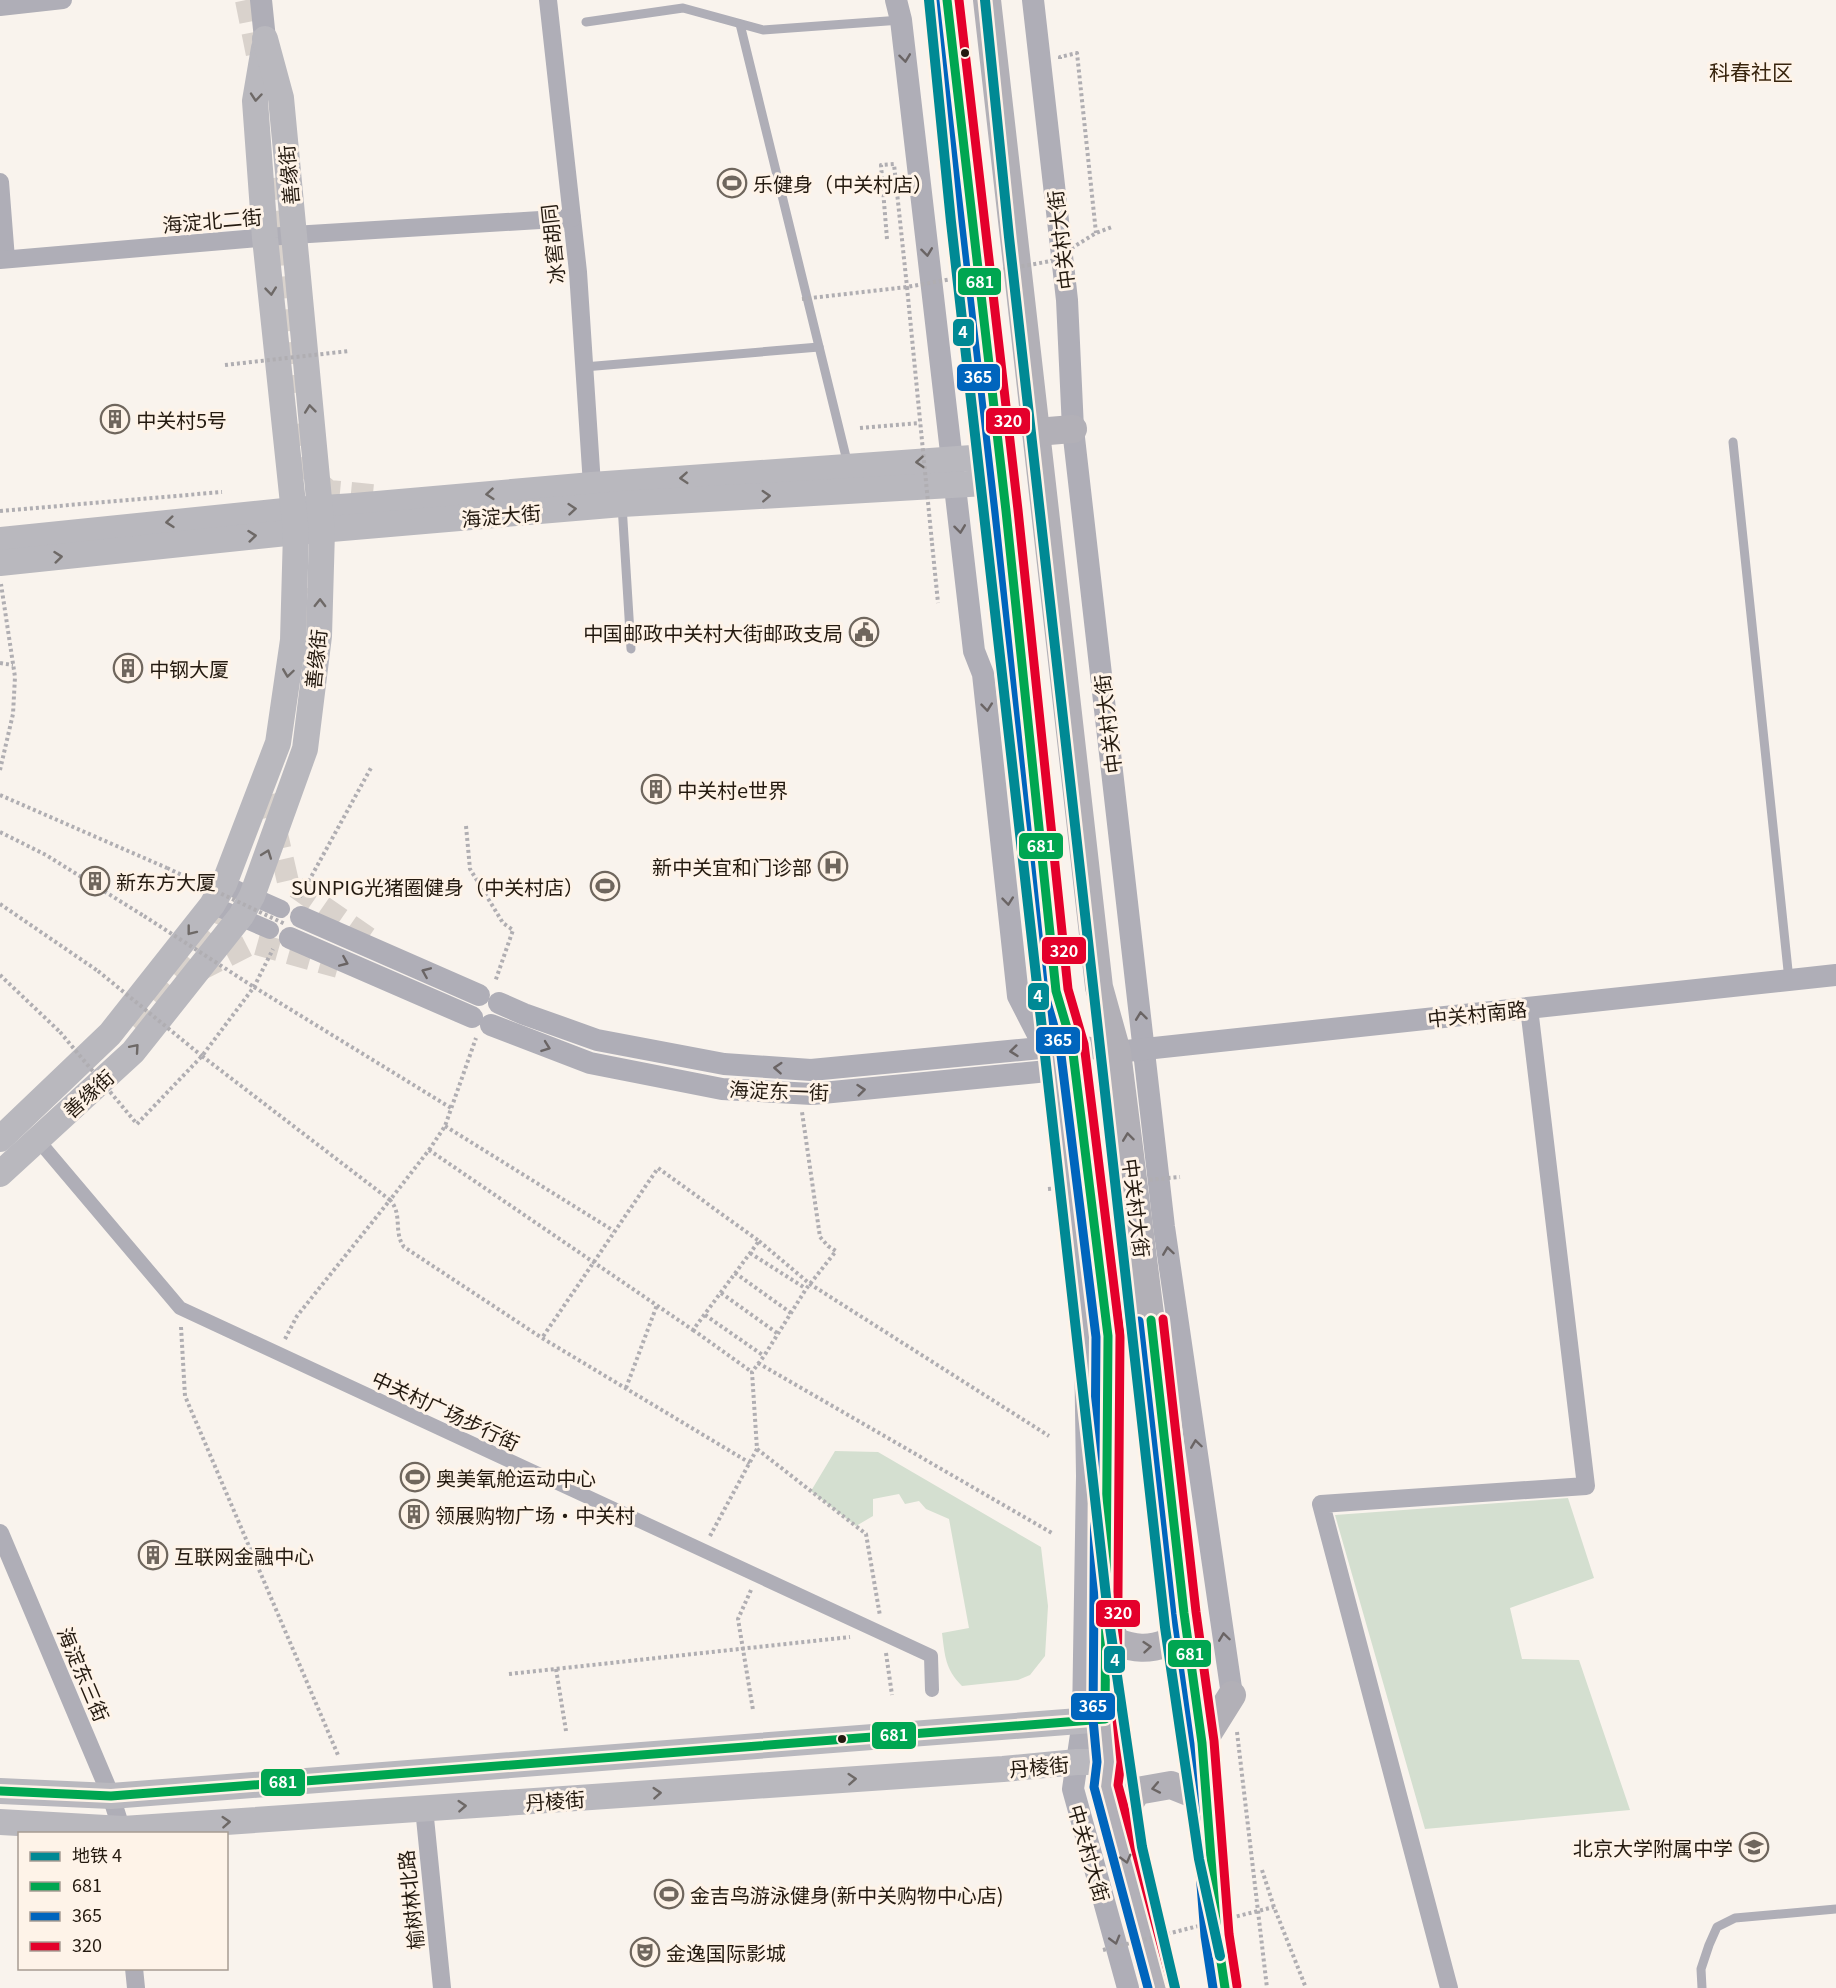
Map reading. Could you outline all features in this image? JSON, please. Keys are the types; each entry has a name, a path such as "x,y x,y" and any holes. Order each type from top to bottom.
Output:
{"main road":[{"name":"中关村大街","path":"947,0 1001,469 1056,991 1108,1336 1107,1620 1094,1720 1109,1762 1106,1786 1161,1988"},
{"name":"中关村大街","path":"987,0 1099,987 1131,1050 1152,1330 1184,1613 1202,1743 1217,1935 1225,1988"},
{"name":"善缘街","path":"0,1174 134,1052 247,906 305,749 319,636 321,520 281,98 265,39"},
{"name":"善缘街","path":"0,1139 110,1034 218,894 278,743 293,640 295,521 265,238 255,101 265,39"},
{"path":"1036,432 1073,429"},
{"name":"海淀大街","path":"321,520 592,485 952,460 1001,469"},
{"name":"海淀大街","path":"0,540 295,521 955,485 1001,469"},
{"name":"海淀大街","path":"0,563 295,521"},
{"path":"1107,1620 1116,1642 1133,1648 1152,1648 1167,1643 1184,1613"},
{"path":"1202,1743 1232,1695"},
{"name":"丹棱街","path":"0,1791 111,1796 1094,1720"},
{"name":"丹棱街","path":"0,1822 123,1831 1077,1762 1109,1762"},
{"path":"1117,1824 1137,1791 1171,1785 1196,1795 1206,1807"}],"street":[{"path":"0,7 63,0"},
{"name":"善缘街","path":"261,0 265,39"},
{"name":"冰窖胡同","path":"548,0 578,273 592,485"},
{"name":"中关村大街","path":"1033,0 1067,300 1073,429 1131,1050 1164,1227 1232,1695"},
{"path":"898,10 974,651 983,674 1018,996 1044,1048"},
{"path":"0,182 3,260"},
{"name":"海淀北二街","path":"3,260 293,235 572,218"},
{"path":"592,485 622,504"},
{"name":"海淀东一街","path":"218,894 286,923 482,1021 590,1063 722,1089 812,1094 1068,1062"},
{"name":"海淀东一街","path":"286,923 597,1040 724,1064 811,1070 1044,1048 1068,1062"},
{"name":"中关村南路","path":"1068,1062 1131,1050 1836,975"},
{"path":"1449,1988 1321,1504 1586,1486 1530,1008"},
{"name":"中关村大街","path":"1068,1062 1085,1342 1094,1720 1077,1762 1073,1789 1128,1988"},
{"name":"中关村广场步行街","path":"37,1139 180,1308 931,1656 932,1690"},
{"name":"海淀东三街","path":"0,1533 111,1796 123,1831"},
{"name":"榆树林北路","path":"424,1808 442,1988"},
{"path":"134,1970 136,1988"}],"lane":[{"path":"586,22 683,8 763,30 898,10"},
{"path":"740,24 849,467"},
{"path":"584,367 819,347"},
{"path":"1733,442 1790,980"},
{"path":"622,504 631,649"},
{"path":"1702,1988 1701,1969 1717,1927 1736,1918 1836,1909"}],"path":[{"path":"1061,67 1060,57 1077,53 1096,233"},
{"path":"887,239 881,165 894,165 938,603"},
{"path":"802,299 907,287 1051,261 1096,233 1112,227"},
{"path":"225,365 349,351"},
{"path":"860,428 920,423"},
{"path":"0,578 15,677 13,714 2,751 0,770"},
{"path":"0,663 13,665"},
{"path":"0,975 60,1032 138,1124 202,1056 254,987 286,923 372,766"},
{"path":"0,795 286,923"},
{"path":"0,832 46,855 451,1108"},
{"path":"0,904 98,971 202,1056 390,1200 396,1206 398,1236 404,1247 542,1338 750,1463"},
{"path":"703,1550 757,1449 752,1372 806,1289 837,1251 828,1246 820,1237 799,1094"},
{"path":"445,1126 614,1231"},
{"path":"278,1353 297,1316 429,1150 752,1372"},
{"path":"542,1338 658,1168 759,1241 810,1284 1049,1436"},
{"path":"1048,1189 1180,1177"},
{"path":"690,1328 693,1330 705,1315 759,1241"},
{"path":"750,1253 806,1289"},
{"path":"735,1274 791,1313"},
{"path":"721,1293 777,1333"},
{"path":"626,1388 657,1305"},
{"path":"180,1308 185,1396 338,1755"},
{"path":"705,1315 764,1356"},
{"path":"758,1363 1052,1533"},
{"path":"757,1449 866,1534 884,1634 892,1695"},
{"path":"753,1710 738,1619 757,1575"},
{"path":"509,1674 884,1634"},
{"path":"556,1669 566,1731"},
{"path":"1262,1870 1306,1988"},
{"path":"1103,1950 1274,1907"}],"green space":[{"path":"835,1451 878,1452 1041,1547 1048,1606 1045,1656 1030,1675 1018,1680 962,1686 956,1680 947,1662 942,1633 969,1628 949,1519 926,1509 919,1501 905,1504 899,1494 873,1499 873,1516 856,1526 811,1491"},
{"path":"1568,1498 1594,1578 1510,1608 1522,1659 1579,1660 1630,1810 1425,1829 1335,1515"}],"tunnel":[{"path":"246,0 259,65"},
{"path":"273,178 294,393"},
{"path":"297,424 313,478 329,491 382,496"},
{"path":"301,659 306,627 306,588"},
{"path":"268,795 288,882 377,944"},
{"path":"132,1025 214,930 230,890"},
{"path":"198,971 253,943 338,967"}],"metro line":[{"name":"4","path":"929,0 951,222 1108,1614 1142,1847 1175,1988"},
{"name":"4","path":"985,0 1009,237 1165,1627 1199,1859 1220,1956"}],"transit line":[{"name":"681","path":"0,1791 111,1796 1105,1719 1108,1336 1072,1045 1056,991 1006,511 947,0"},
{"name":"320","path":"959,0 1018,510 1068,989 1084,1044 1120,1335 1117,1719 1121,1762 1118,1785 1172,1985"},
{"name":"365","path":"935,1 994,512 1044,992 1060,1047 1096,1337 1093,1719 1097,1762 1094,1787 1148,1988"},
{"name":"320","path":"1163,1319 1196,1612 1214,1741 1229,1934 1237,1986"},
{"name":"681","path":"1151,1320 1184,1613 1202,1743 1217,1935 1225,1988"},
{"name":"365","path":"1139,1321 1172,1614 1190,1744 1205,1936 1213,1988"}],"place":[{"name":"乐健身（中关村店）","path":"732,183"},
{"name":"中关村5号","path":"115,419"},
{"name":"中国邮政中关村大街邮政支局","path":"864,632"},
{"name":"中钢大厦","path":"128,668"},
{"name":"中关村e世界","path":"656,789"},
{"name":"新中关宜和门诊部","path":"833,866"},
{"name":"新东方大厦","path":"95,881"},
{"name":"SUNPIG光猪圈健身（中关村店）","path":"605,886"},
{"name":"奥美氧舱运动中心","path":"415,1477"},
{"name":"领展购物广场·中关村","path":"414,1514"},
{"name":"互联网金融中心","path":"153,1555"},
{"name":"北京大学附属中学","path":"1754,1847"},
{"name":"金吉鸟游泳健身(新中关购物中心店)","path":"669,1894"},
{"name":"金逸国际影城","path":"645,1952"}],"district":[{"name":"科春社区","path":"1751,71"}]}
